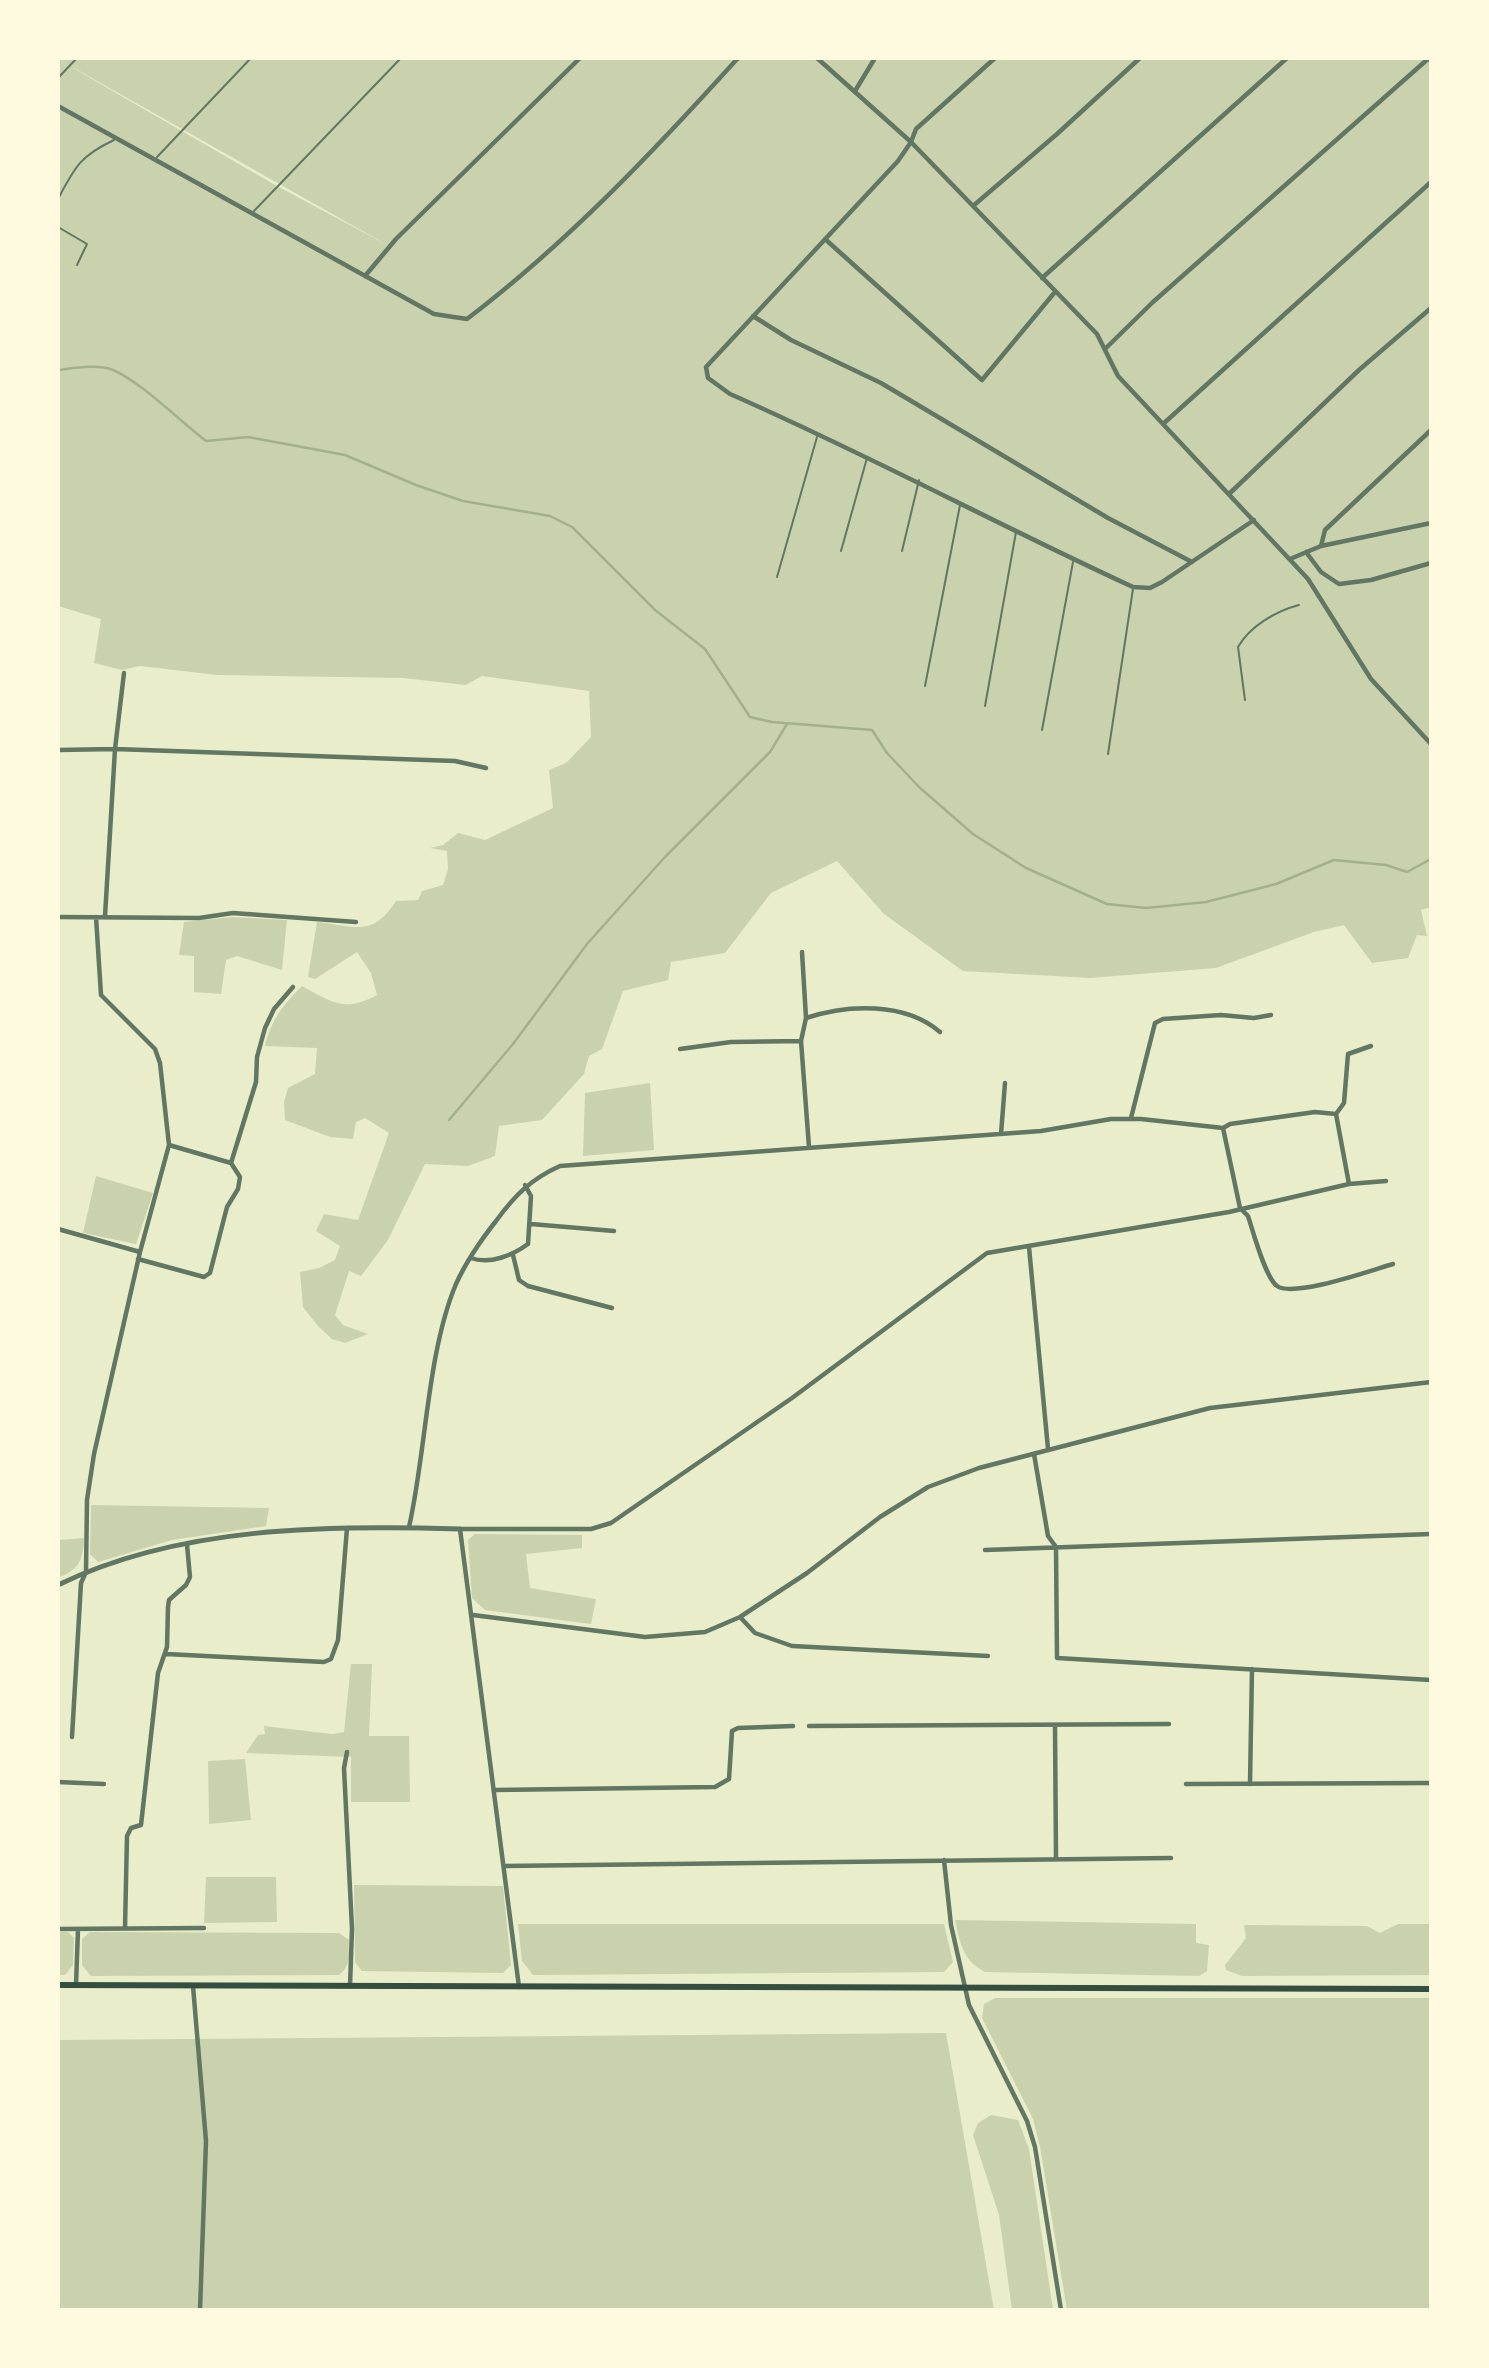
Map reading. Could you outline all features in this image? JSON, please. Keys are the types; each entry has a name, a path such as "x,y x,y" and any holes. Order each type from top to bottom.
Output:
{"main road":[{"path":"58,1985 1431,1989"}],"street":[{"path":"365,276 396,239 580,58"},
{"path":"58,106 114,140 434,314 467,319 518,280 582,222 738,58"},
{"path":"817,58 912,142 1097,334 1118,376 1308,579 1371,679 1431,744"},
{"path":"855,91 875,58"},
{"path":"995,58 916,129 912,142 706,367 708,378 730,394 919,480 1016,532 1133,587 1150,588 1254,520"},
{"path":"973,206 1140,58"},
{"path":"1042,278 1287,58"},
{"path":"1105,349 1172,285 1429,58"},
{"path":"1163,424 1431,182"},
{"path":"825,239 982,380 1055,292"},
{"path":"1228,494 1359,370 1431,308"},
{"path":"753,316 791,340 893,390 1108,518 1192,562"},
{"path":"1321,546 1325,530 1431,430"},
{"path":"1290,559 1321,546 1431,523"},
{"path":"1306,552 1321,572 1339,584 1431,563"},
{"path":"105,916 115,749 124,673"},
{"path":"58,750 115,749 455,761 486,768"},
{"path":"58,916 199,918 233,913 356,922"},
{"path":"72,1737 81,1583 86,1572 87,1500 94,1454 138,1259 169,1145 160,1063 155,1049 100,995 96,917"},
{"path":"802,952 806,1018 801,1041 809,1147"},
{"path":"231,1163 256,1082 257,1057 265,1028 274,1009 293,987"},
{"path":"806,1018 861,1007 910,1014 925,1019 940,1032"},
{"path":"1131,1119 1155,1023 1163,1019 1221,1015 1254,1018 1270,1015"},
{"path":"680,1049 732,1042 801,1041"},
{"path":"1349,1184 1336,1114 1344,1103 1348,1054 1371,1046"},
{"path":"1001,1134 1005,1083"},
{"path":"409,1527 447,1314 457,1283 471,1258 525,1185 560,1166 1001,1134 1131,1119 1223,1128 1230,1124 1315,1112 1336,1114"},
{"path":"1223,1128 1240,1209 1248,1216 1269,1274 1276,1285 1285,1289 1330,1283 1392,1264"},
{"path":"138,1259 204,1277 210,1273 227,1207 238,1189 240,1177 231,1163 169,1145"},
{"path":"58,1586 86,1572 187,1545 266,1534 409,1527 591,1529 611,1523 792,1398 977,1259 1000,1249 1029,1247 1240,1209 1349,1184 1386,1181"},
{"path":"471,1258 480,1261 513,1255 528,1244 531,1196 525,1185"},
{"path":"531,1224 614,1231"},
{"path":"58,1229 140,1252"},
{"path":"1029,1247 1048,1449"},
{"path":"513,1255 519,1280 528,1286 612,1308"},
{"path":"473,1615 669,1637 705,1632 740,1617 807,1573 880,1517 928,1487 979,1468 1210,1408 1431,1382"},
{"path":"1034,1454 1048,1536 1056,1547 1057,1658 1431,1680"},
{"path":"166,1654 324,1662 331,1659 338,1640 347,1528"},
{"path":"460,1529 519,1988"},
{"path":"985,1550 1431,1534"},
{"path":"125,1928 127,1836 131,1828 141,1825 158,1673 166,1654 169,1600 186,1585 190,1577 187,1545"},
{"path":"740,1617 754,1633 792,1646 988,1656"},
{"path":"1250,1784 1252,1669"},
{"path":"808,1727 1169,1724"},
{"path":"495,1790 715,1787 729,1779 732,1731 738,1728 793,1726"},
{"path":"1055,1726 1056,1858"},
{"path":"347,1752 344,1768 352,1929 350,1987"},
{"path":"1186,1784 1321,1781 1431,1783"},
{"path":"58,1782 104,1784"},
{"path":"504,1866 1171,1858"},
{"path":"944,1860 951,1925 964,1972 969,2005 1027,2121 1035,2147 1061,2310"},
{"path":"58,1929 204,1928"},
{"path":"76,1985 78,1929"},
{"path":"193,1986 206,2141 200,2310"}],"lane":[{"path":"58,78 77,58"},
{"path":"154,161 251,58"},
{"path":"252,213 401,58"},
{"path":"58,199 77,163 90,151 114,140"},
{"path":"58,227 87,244 77,265"},
{"path":"777,577 818,432"},
{"path":"841,551 868,456"},
{"path":"902,551 919,480"},
{"path":"925,686 961,503"},
{"path":"985,706 1016,532"},
{"path":"1042,730 1074,560"},
{"path":"1108,754 1133,587"},
{"path":"1245,700 1238,647 1242,639 1277,611 1299,604"}],"green space":[{"path":"58,58 1431,58 1431,907 1421,910 1427,936 1417,935 1408,958 1372,963 1344,925 1314,932 1216,968 1090,978 963,971 884,914 837,861 771,893 725,953 671,962 668,980 623,991 602,1049 589,1056 584,1074 542,1120 499,1126 495,1156 468,1166 425,1164 388,1240 361,1276 349,1271 335,1315 343,1325 368,1334 345,1343 332,1339 303,1307 300,1272 319,1268 335,1260 340,1246 316,1231 324,1214 358,1220 389,1133 365,1118 356,1122 353,1139 330,1137 285,1120 284,1102 288,1088 315,1074 317,1048 265,1046 271,1028 284,1006 302,986 338,1003 356,1003 377,995 371,973 357,952 315,979 308,977 317,922 352,927 370,925 387,913 396,901 418,900 422,891 443,885 448,869 447,851 430,848 443,845 458,833 485,840 553,808 549,770 566,763 591,737 589,691 482,676 466,685 403,678 217,675 140,666 122,670 94,663 101,619 58,606","holes":["73,68 389,246 277,186"]},
{"path":"233,917 287,920 282,970 237,956 226,960 221,994 194,992 194,956 179,955 184,922"},
{"path":"650,1083 654,1150 583,1156 585,1093"},
{"path":"96,1176 153,1193 136,1244 83,1233"},
{"path":"91,1505 269,1508 266,1526 172,1540 98,1562 90,1554"},
{"path":"475,1534 582,1535 582,1548 526,1554 530,1588 596,1599 591,1624 485,1610 472,1598 468,1540"},
{"path":"84,1538 78,1563 71,1571 58,1578 58,1540"},
{"path":"351,1664 372,1664 369,1736 409,1736 410,1802 351,1802 351,1757 246,1753 258,1735 265,1734 264,1726 332,1734 344,1732"},
{"path":"245,1759 251,1820 209,1824 208,1761"},
{"path":"206,1877 276,1877 277,1922 204,1923"},
{"path":"354,1885 503,1886 511,1965 503,1973 362,1971 355,1962"},
{"path":"955,1920 1196,1924 1196,1943 1209,1945 1207,1971 1199,1976 985,1972 967,1957"},
{"path":"518,1924 944,1924 953,1962 944,1972 533,1975 522,1961"},
{"path":"1398,1924 1431,1924 1431,1975 1242,1976 1226,1970 1225,1965 1246,1938 1244,1925 1367,1926 1380,1933"},
{"path":"58,1932 68,1932 74,1938 73,1965 65,1975 58,1975"},
{"path":"90,1932 339,1933 349,1940 349,1959 339,1975 91,1976 82,1965 82,1939"},
{"path":"995,1998 1431,1998 1431,2310 1067,2310 1033,2119 982,2018 984,2004"},
{"path":"946,2033 994,2310 58,2310 58,2040"},
{"path":"991,2115 1018,2120 1029,2149 1053,2310 1012,2310 999,2215 973,2135 978,2123"}],"waterway":[{"path":"58,370 93,367 113,370 148,392 206,441 248,437 345,455 416,485 463,501 550,516 572,527 655,610 705,649 750,717 772,722 872,730 887,753 919,787 973,834 1026,868 1107,904 1146,908 1206,902 1276,884 1334,860 1386,865 1407,872 1431,859"},
{"path":"449,1120 513,1044 587,944 664,858 770,752 787,724"}]}
